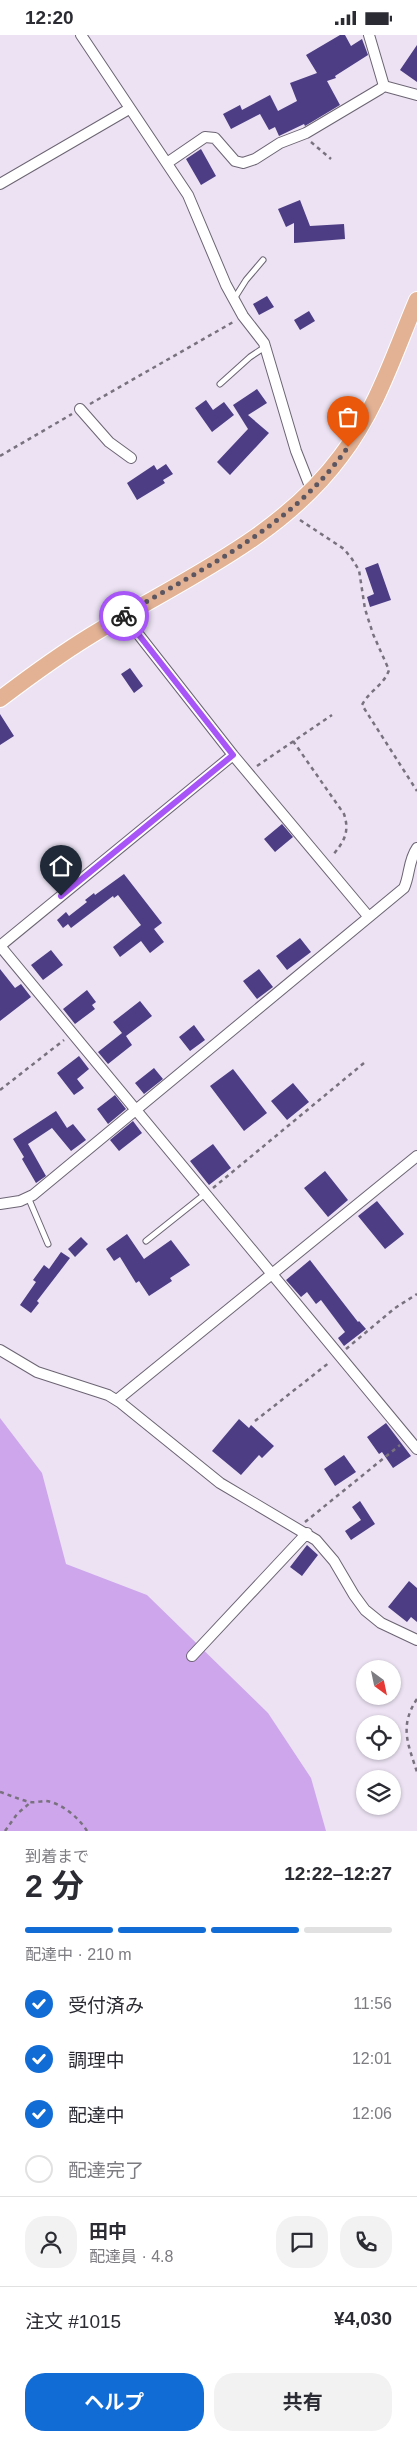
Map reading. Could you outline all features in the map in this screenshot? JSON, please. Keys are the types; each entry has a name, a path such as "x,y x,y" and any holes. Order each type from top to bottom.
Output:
{"main road":[{"path":"0,699 59,656 124,615 244,545 289,512 340,457 366,417 386,379 417,300"}],"street":[{"path":"81,35 188,195 234,299 243,316 266,347 290,433 311,489"},
{"path":"369,35 384,86"},
{"path":"167,163 205,137 215,138 235,161 243,163 255,159 280,143 302,134 384,86 417,95"},
{"path":"0,184 129,109"},
{"path":"80,409 109,442 131,458"},
{"path":"124,615 246,772 368,916"},
{"path":"233,755 0,946 417,1449"},
{"path":"0,1204 28,1197 404,888 407,869 417,848"},
{"path":"117,1400 271,1273 417,1157"},
{"path":"0,1350 37,1372 108,1395 117,1400 220,1483 302,1531 324,1547 365,1610 381,1623 417,1640"},
{"path":"192,1656 302,1531"}],"lane":[{"path":"234,299 246,280 263,260"},
{"path":"220,384 250,357 266,347"},
{"path":"146,1241 205,1194"},
{"path":"28,1197 48,1244"}],"path":[{"path":"302,134 331,159"},
{"path":"0,456 243,316"},
{"path":"289,512 344,549 359,570 365,609 389,670 386,678 370,693 362,705 417,791"},
{"path":"246,772 332,715"},
{"path":"294,741 344,814 347,822 344,843 325,865"},
{"path":"0,1090 73,1033"},
{"path":"205,1194 364,1063"},
{"path":"302,1531 408,1438"},
{"path":"417,1699 407,1719 405,1735 417,1772"},
{"path":"0,1792 31,1803 47,1801 56,1805 69,1812 82,1823 87,1831"},
{"path":"5,1831 17,1814 31,1803"}],"shaded area":[{"path":"0,1418 42,1473 66,1564 147,1595 268,1713 311,1778 326,1831 0,1831"}],"building":[{"path":"340,35 345,35 351,46 362,39 368,55 335,76 336,78 327,81 340,105 305,126 304,124 279,136 275,127 269,130 260,114 231,129 223,114 240,105 242,110 270,95 278,111 297,101 290,83 317,73 306,55"},
{"path":"417,45 417,82 400,70"},
{"path":"201,149 216,176 201,185 186,159"},
{"path":"300,200 310,226 344,224 345,239 294,243 294,223 286,227 278,209"},
{"path":"267,296 274,307 259,315 253,304"},
{"path":"309,311 315,321 300,330 294,320"},
{"path":"257,389 267,403 248,415 269,433 230,475 217,462 248,429 233,405"},
{"path":"206,400 213,410 224,402 234,415 212,432 195,408"},
{"path":"166,464 173,474 163,480 165,483 137,500 127,483 154,465 157,470"},
{"path":"378,563 391,600 370,607 367,597 374,594 365,568"},
{"path":"130,668 143,686 134,693 121,674"},
{"path":"0,714 14,736 0,745"},
{"path":"282,824 293,837 275,852 264,839"},
{"path":"124,874 162,923 154,929 164,942 150,953 141,941 120,957 113,947 141,925 118,895 114,898 113,896 71,928 68,924 63,928 57,920 66,912 69,916 87,902 85,900 94,893 95,895"},
{"path":"300,938 311,952 287,970 276,956"},
{"path":"51,950 63,965 43,980 31,965"},
{"path":"0,969 15,988 21,984 31,997 0,1021"},
{"path":"259,969 273,987 257,999 243,981"},
{"path":"87,990 96,1002 92,1005 95,1009 75,1024 63,1009"},
{"path":"140,1001 152,1016 126,1036 132,1045 108,1064 98,1052 122,1033 113,1022"},
{"path":"194,1025 205,1040 190,1051 179,1037"},
{"path":"79,1056 89,1069 77,1079 84,1088 74,1095 57,1073"},
{"path":"154,1068 163,1079 144,1094 135,1083"},
{"path":"233,1069 267,1113 244,1131 210,1086"},
{"path":"293,1083 309,1102 287,1120 271,1101"},
{"path":"115,1095 126,1109 108,1124 97,1109"},
{"path":"56,1111 67,1128 73,1124 86,1140 71,1151 52,1128 28,1144 46,1176 36,1183 13,1139"},
{"path":"133,1121 142,1133 119,1151 110,1140"},
{"path":"213,1144 231,1168 209,1185 190,1161"},
{"path":"325,1171 348,1200 328,1217 304,1188"},
{"path":"377,1201 404,1234 385,1249 358,1216"},
{"path":"127,1234 144,1259 171,1240 190,1265 170,1278 172,1281 149,1296 139,1281 136,1283 120,1257 114,1261 106,1249"},
{"path":"81,1237 88,1244 75,1257 68,1249"},
{"path":"61,1252 70,1258 37,1301 39,1303 31,1313 20,1305 36,1282 33,1280 44,1265 49,1269"},
{"path":"310,1260 358,1322 366,1329 344,1346 338,1338 345,1332 321,1300 316,1304 307,1292 301,1297 286,1280"},
{"path":"239,1419 249,1428 251,1425 274,1446 262,1458 259,1455 241,1475 212,1451"},
{"path":"386,1423 411,1456 393,1468 382,1452 379,1454 367,1437"},
{"path":"344,1455 356,1472 335,1486 324,1469"},
{"path":"360,1501 375,1524 351,1540 345,1531 361,1520 352,1507"},
{"path":"307,1545 318,1555 302,1576 290,1567"},
{"path":"409,1581 417,1588 417,1622 411,1617 407,1622 388,1607"}],"way so far":[{"path":"124,616 264,532 285,516 302,499 348,447"}],"route":[{"path":"61,896 233,755 124,616"}]}
